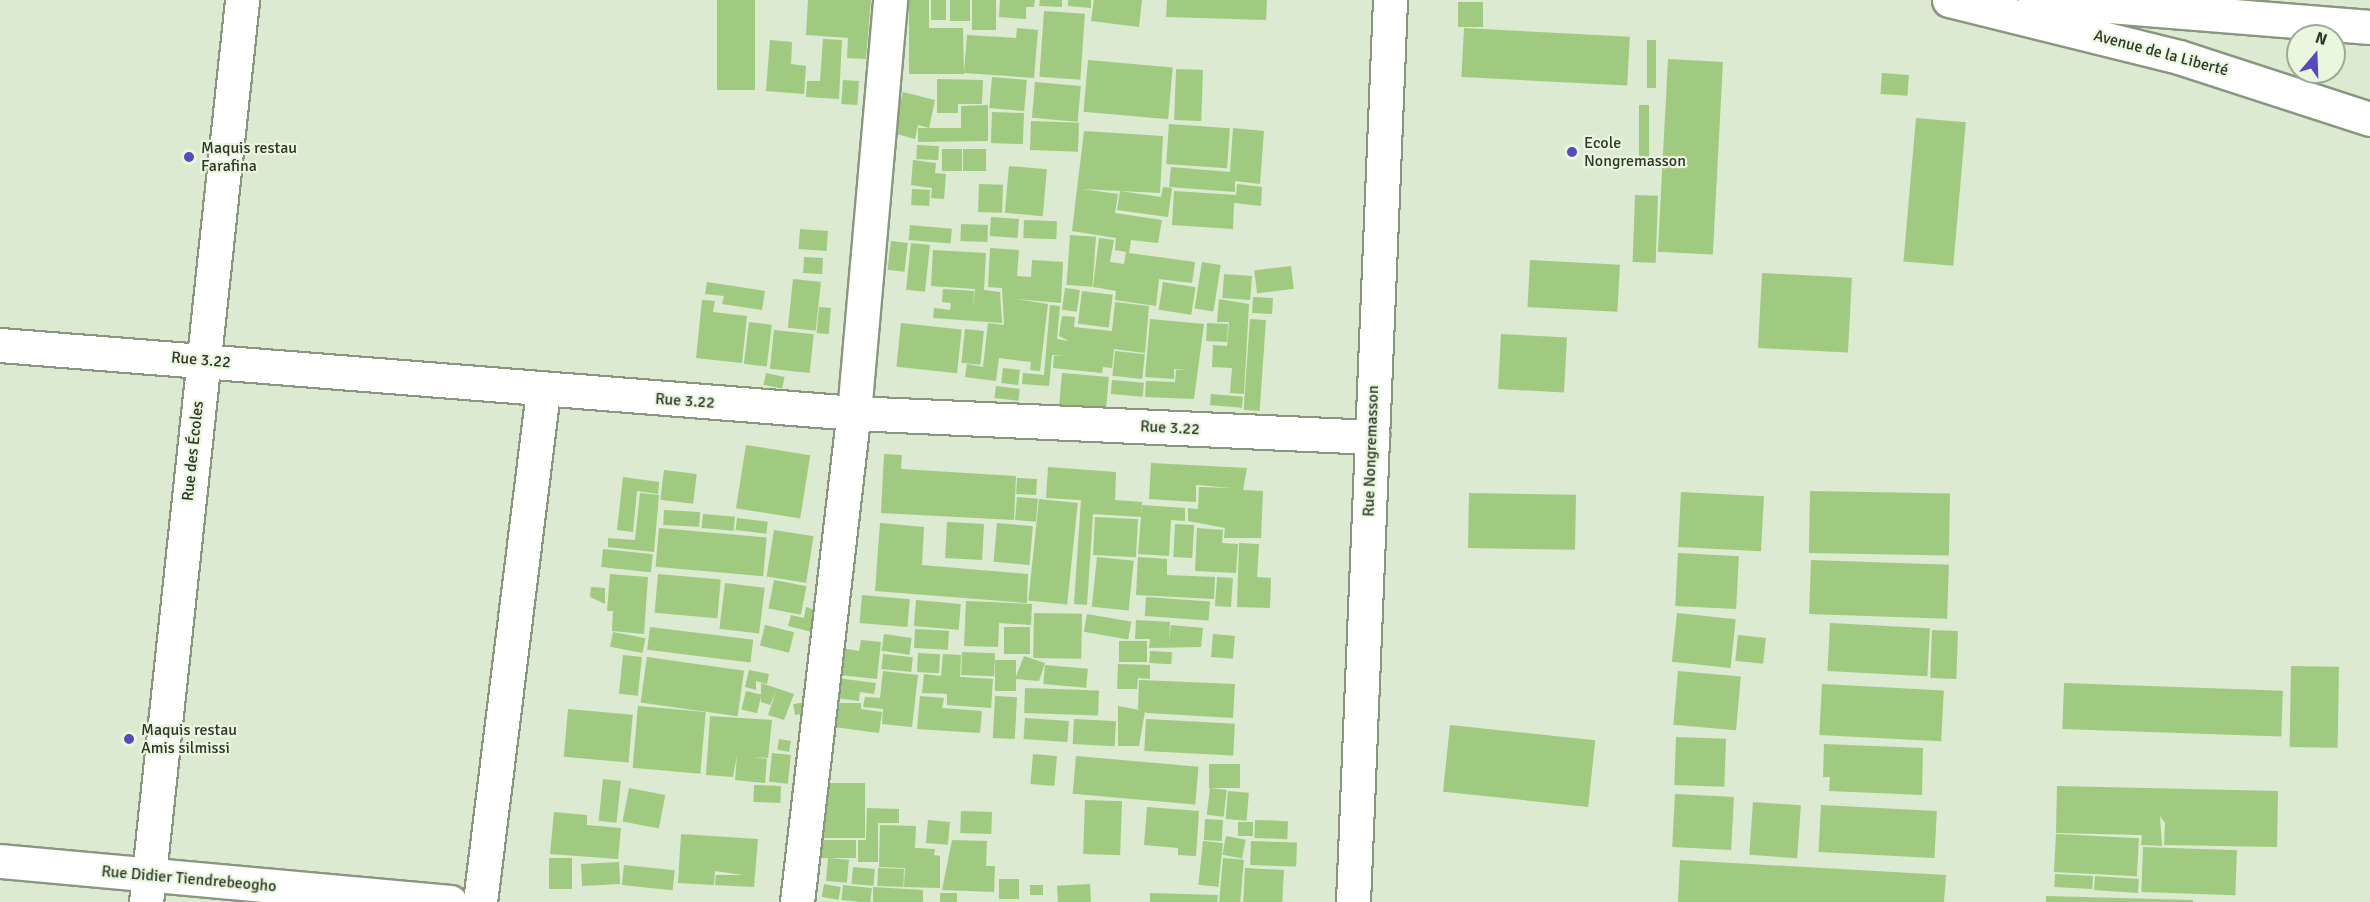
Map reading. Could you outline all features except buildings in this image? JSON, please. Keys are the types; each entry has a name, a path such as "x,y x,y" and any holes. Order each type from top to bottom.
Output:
{"street":[{"name":"Rue des Écoles","path":"148,889 202,359 242,0"},
{"path":"797,902 854,413 890,0"},
{"name":"Rue Nongremasson","path":"1353,902 1390,0"},
{"name":"Avenue de la Liberté","path":"1949,0 2224,70 2370,119"},
{"path":"2035,0 2370,27"},
{"name":"Rue 3.22","path":"0,345 202,359 543,391 854,413 1372,437"},
{"path":"480,902 543,391"},
{"name":"Rue Didier Tiendrebeogho","path":"0,861 148,889 450,902"}],"place":[{"name":"Ecole Nongremasson","path":"1572,152"},
{"name":"Maquis restau Farafina","path":"189,157"},
{"name":"Maquis restau Amis silmissi","path":"129,739"}]}
